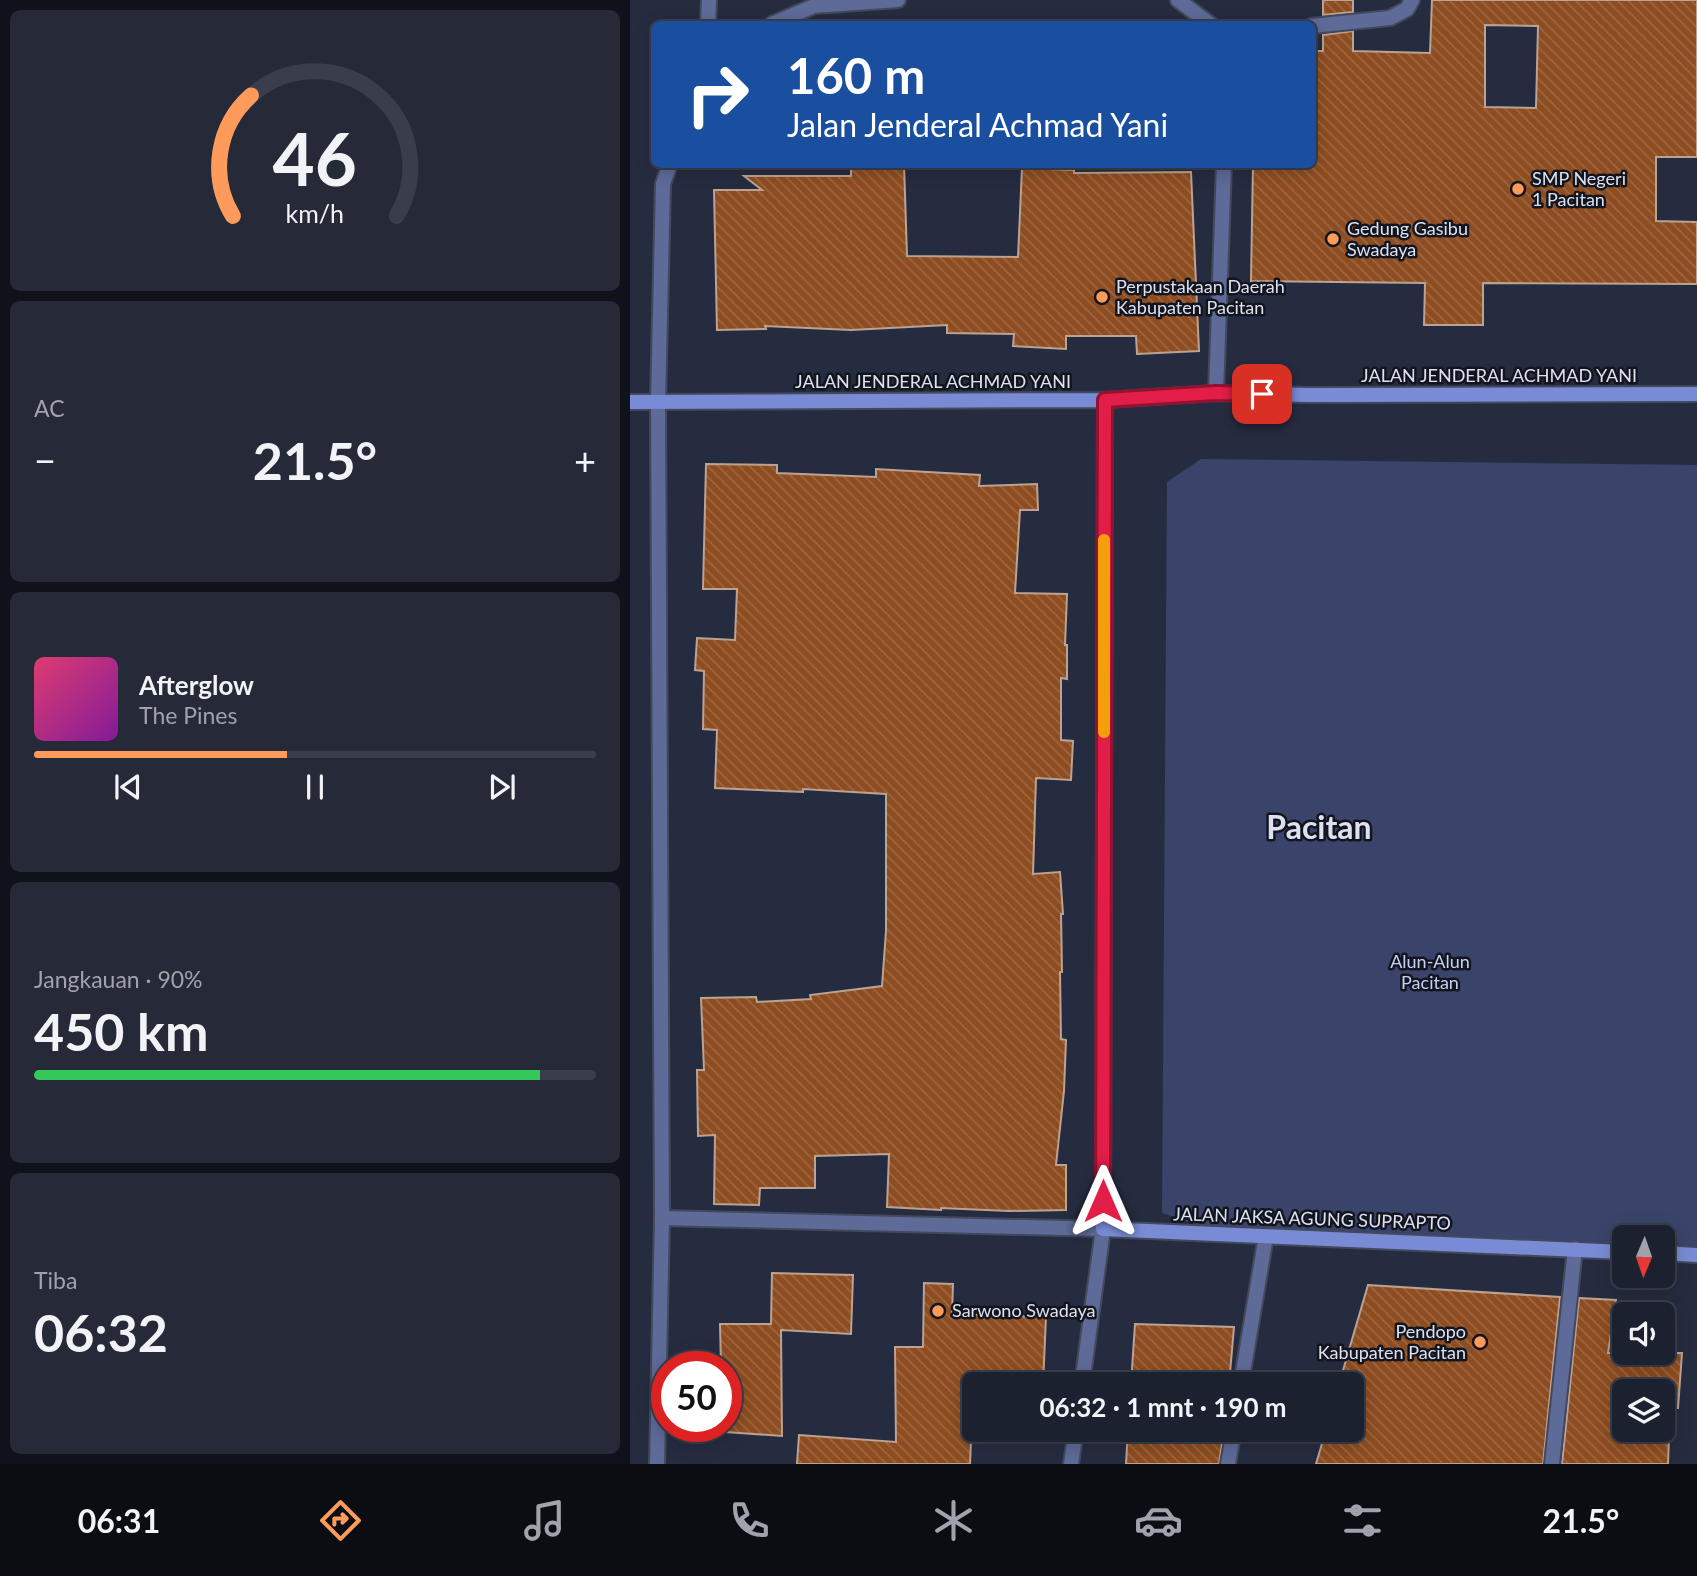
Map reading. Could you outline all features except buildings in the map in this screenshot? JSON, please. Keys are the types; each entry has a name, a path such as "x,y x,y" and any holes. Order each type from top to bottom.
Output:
{"main road":[{"name":"JALAN JENDERAL ACHMAD YANI","path":"630,402 1105,400 1216,393 1309,396 1697,394"},
{"path":"1102,1228 1105,400"},
{"name":"JALAN JAKSA AGUNG SUPRAPTO","path":"1102,1228 1612,1252"},
{"path":"1675,1254 1697,1255"}],"street":[{"path":"708,21 709,0"},
{"path":"779,21 814,6 898,0"},
{"path":"1178,0 1206,21"},
{"path":"1316,26 1390,18 1407,9 1412,0"},
{"path":"657,1464 662,1218 658,403 663,184 669,168"},
{"path":"1216,393 1224,168"},
{"name":"JALAN JAKSA AGUNG SUPRAPTO","path":"662,1218 1102,1228"},
{"path":"1084,1372 1102,1228"},
{"path":"1243,1372 1266,1236"},
{"path":"1552,1464 1575,1250"},
{"path":"1071,1464 1074,1442"},
{"path":"1228,1464 1232,1442"}],"green space":[{"name":"Alun-Alun Pacitan","path":"1201,459 1697,465 1697,1252 1675,1251 1675,1225 1612,1225 1612,1248 1212,1230 1162,1213 1167,482"}],"slow traffic":[{"path":"1104,540 1104,732"}],"place":[{"name":"SMP Negeri 1 Pacitan","path":"1518,189"},
{"name":"Gedung Gasibu Swadaya","path":"1333,239"},
{"name":"Perpustakaan Daerah Kabupaten Pacitan","path":"1102,297"},
{"name":"Sarwono Swadaya","path":"938,1311"},
{"name":"Pendopo Kabupaten Pacitan","path":"1480,1342"}],"district":[{"name":"Pacitan","path":"1319,828"}],"route":[{"path":"1103,1201 1105,400 1216,393 1262,394"}]}
